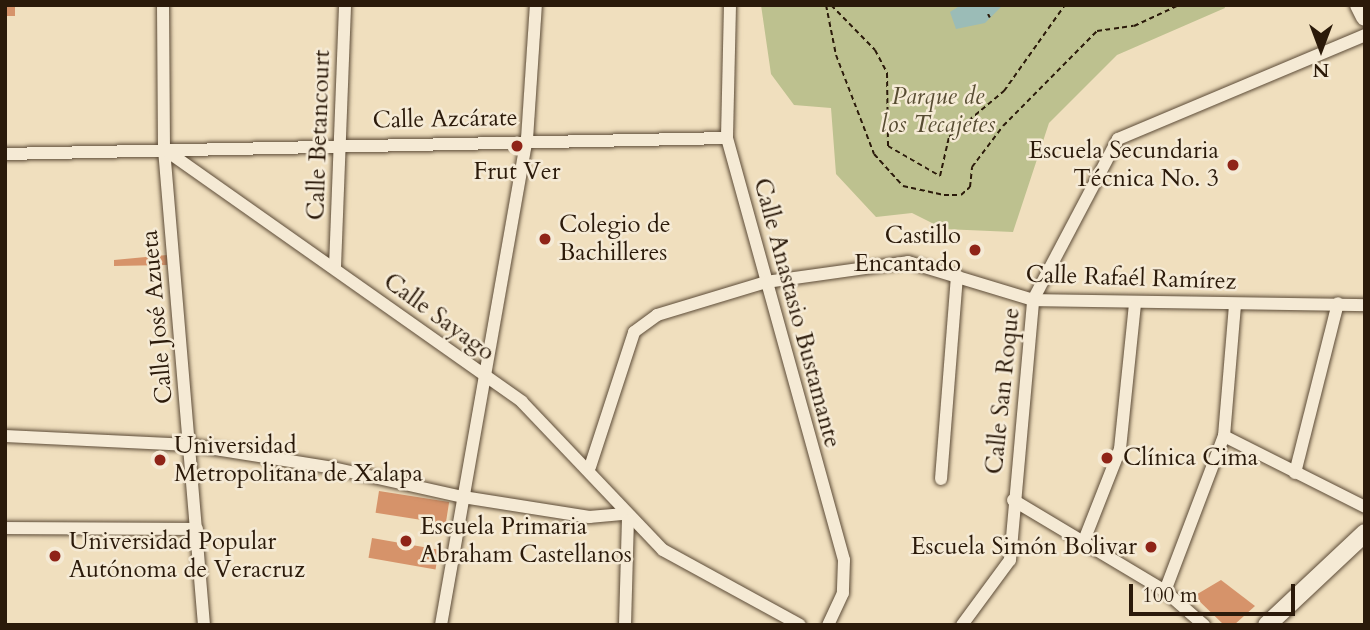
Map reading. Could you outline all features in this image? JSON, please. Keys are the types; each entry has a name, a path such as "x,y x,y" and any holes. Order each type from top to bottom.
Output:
{"main road":[{"path":"1359,5 1365,17"},
{"path":"1266,625 1365,533"}],"street":[{"name":"Calle José Azueta","path":"163,5 164,149 204,625"},
{"name":"Calle Betancourt","path":"335,267 345,5"},
{"path":"441,625 481,374 527,139 536,5"},
{"name":"Calle Anastasio Bustamante","path":"730,5 727,138 844,560 843,593 828,625"},
{"name":"Calle San Roque","path":"962,625 1010,560 1032,300 1118,139 1365,35"},
{"name":"Calle Azcárate","path":"164,149 339,142 727,138"},
{"path":"5,154 164,149"},
{"name":"Calle Sayago","path":"164,149 335,267 549,425 590,467 625,517 663,550 800,625"},
{"name":"Calle Rafaél Ramírez","path":"590,467 634,332 657,315 766,282 908,262 1032,300 1135,304 1365,305"},
{"path":"941,479 957,276"},
{"path":"1295,472 1338,303"},
{"path":"1083,543 1120,449 1135,304"},
{"path":"1165,591 1224,436 1235,304"},
{"path":"5,436 190,445 333,468 463,498 589,517 625,517 625,625"},
{"path":"1224,436 1365,507"},
{"path":"1013,500 1165,591 1204,625"},
{"path":"5,528 197,529"}],"path":[{"path":"826,5 836,55 874,154 903,186 944,195 961,195 970,187 972,167 1003,126 1097,30 1134,26 1179,5"},
{"path":"831,5 875,50 887,73 888,146 940,176 949,137 1004,91 1065,5"}],"green space":[{"name":"Parque de los Tecajetes","path":"761,5 1224,5 1225,8 1117,55 1049,123 1013,232 944,229 912,213 876,217 836,174 831,108 794,105 771,74"}],"water":[{"path":"961,5 1003,5 985,23 956,29 950,12"}],"building":[{"path":"5,6 15,6 15,16 5,16"},
{"path":"167,255 167,265 114,266 114,260"},
{"path":"379,491 449,502 446,524 376,513"},
{"path":"372,538 439,550 435,570 369,558"},
{"path":"1221,580 1255,606 1234,625 1224,625 1194,596"}],"place":[{"name":"Frut Ver","path":"517,146"},
{"name":"Escuela Secundaria Técnica No. 3","path":"1233,165"},
{"name":"Colegio de Bachilleres","path":"545,239"},
{"name":"Castillo Encantado","path":"975,250"},
{"name":"Clínica Cima","path":"1107,458"},
{"name":"Universidad Metropolitana de Xalapa","path":"160,460"},
{"name":"Escuela Primaria Abraham Castellanos","path":"406,541"},
{"name":"Escuela Simón Bolivar","path":"1151,547"},
{"name":"Universidad Popular Autónoma de Veracruz","path":"55,556"}]}
